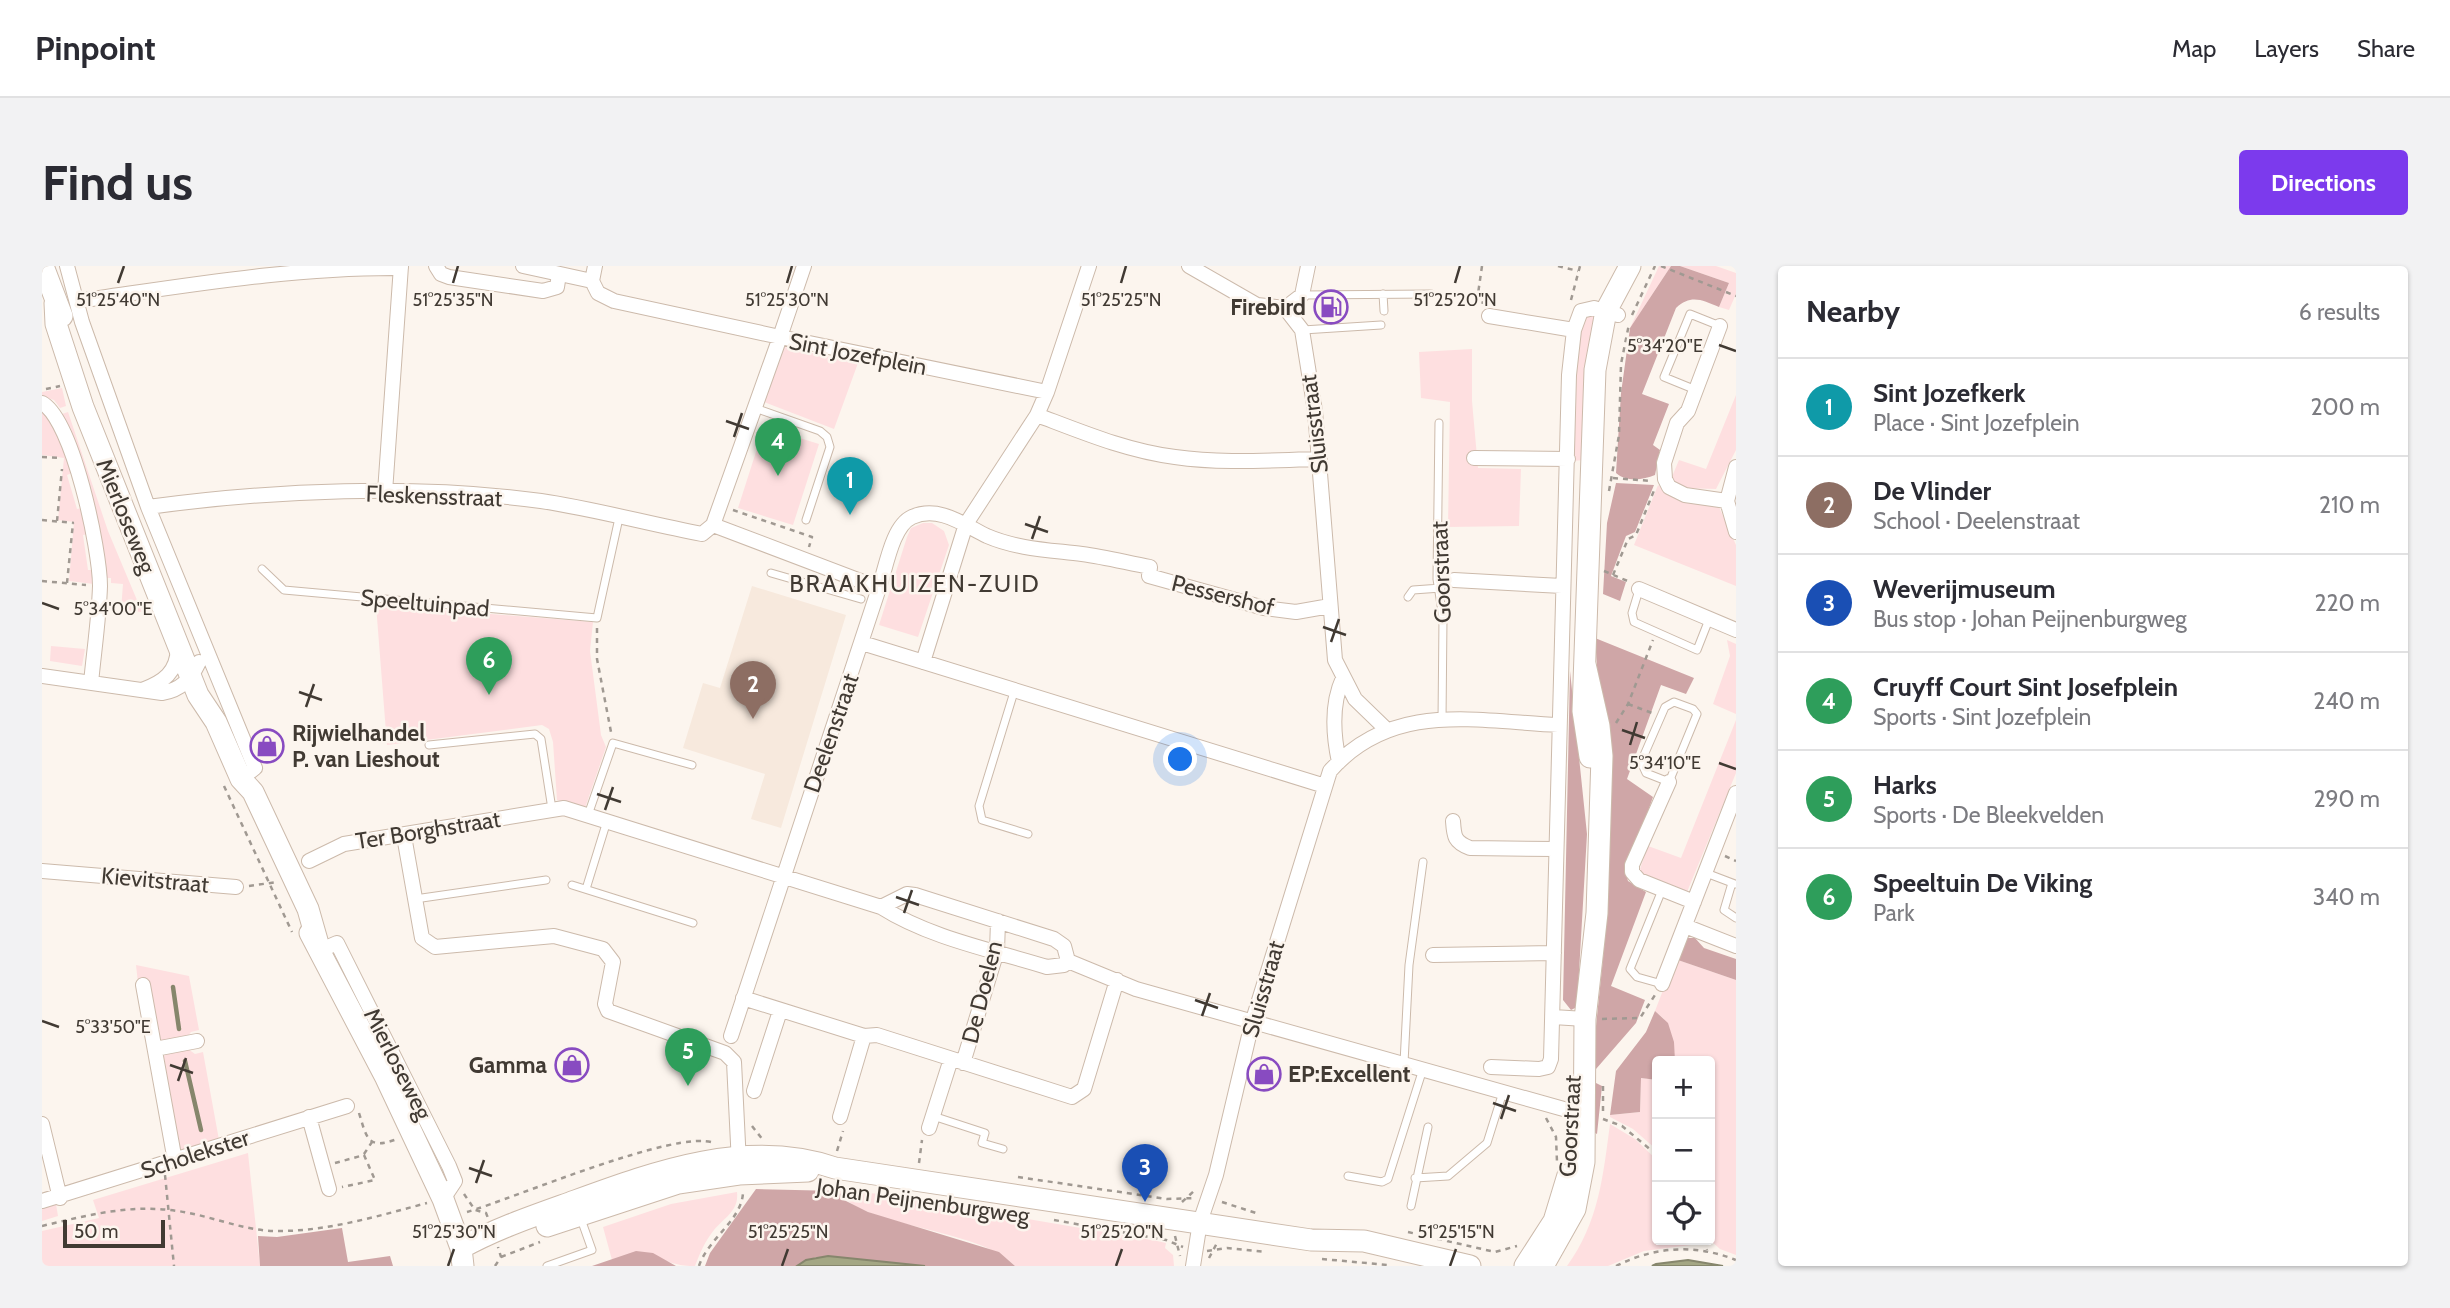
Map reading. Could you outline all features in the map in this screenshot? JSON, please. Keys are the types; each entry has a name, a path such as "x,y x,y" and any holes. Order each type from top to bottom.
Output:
{"main road":[{"name":"Mierloseweg","path":"43,266 48,304 83,407 178,646 212,701 216,722 241,779 243,799 297,916 320,947 435,1201 465,1260"},
{"name":"Goorstraat","path":"1543,1266 1575,1209 1584,1162 1586,1115 1577,1030 1593,1018 1599,807 1584,728 1586,558 1596,401 1628,270"},
{"name":"Mierloseweg","path":"48,304 65,322 104,429 176,593 195,670"},
{"name":"Goorstraat","path":"1519,1257 1554,1221 1566,1192 1571,1161 1586,1115"},
{"name":"Johan Peijnenburgweg","path":"465,1260 497,1243 678,1183 808,1159 836,1160 1200,1222 1313,1249 1393,1257 1435,1255 1470,1266"},
{"name":"Johan Peijnenburgweg","path":"465,1260 493,1231 649,1174 740,1172"}],"street":[{"name":"Mierloseweg","path":"67,266 82,322 176,593 255,768 241,779"},
{"path":"436,266 441,274 449,277 543,291 557,287 559,274"},
{"path":"523,266 592,281"},
{"path":"595,266 592,281 598,293 614,301 780,337 804,266"},
{"path":"923,662 966,524 1037,415 1089,266"},
{"path":"1189,266 1257,305 1286,308 1302,295 1308,266"},
{"path":"78,301 232,279 401,267 385,492"},
{"name":"Sluisstraat","path":"1193,1266 1200,1222 1216,1175 1252,1023 1325,786 1339,762 1353,746 1386,729 1355,699 1335,660 1320,459 1302,330 1286,308"},
{"path":"1489,316 1575,323 1586,309 1618,315"},
{"name":"Goorstraat","path":"1490,1067 1539,1069 1548,1066 1553,1017 1558,725 1569,375 1575,323"},
{"path":"1720,326 1688,411 1677,423 1664,463 1665,479 1669,487 1685,495 1727,501"},
{"name":"Sint Jozefplein","path":"713,525 780,337 1047,392"},
{"path":"42,403 56,414 73,459 92,525 100,586 91,683"},
{"path":"1037,415 1114,444 1174,457 1225,461 1320,459"},
{"path":"1474,458 1568,459"},
{"path":"1736,467 1727,501 1736,532"},
{"name":"Fleskensstraat","path":"148,507 220,497 385,492 485,495 543,502 702,534 713,525"},
{"path":"713,525 879,588 901,524 913,516 928,514 949,517 966,524"},
{"name":"Pessershof","path":"966,524 988,536 1020,547 1150,567 1149,576 1264,608 1296,612 1330,606"},
{"name":"Goorstraat","path":"1454,580 1562,586"},
{"name":"Deelenstraat","path":"781,878 879,588"},
{"path":"1639,589 1710,617 1736,631"},
{"path":"862,643 1325,786"},
{"path":"141,690 157,684 170,673 176,664 178,646"},
{"path":"42,676 167,692 195,670"},
{"name":"Sluisstraat","path":"1339,762 1334,738 1336,693 1343,678"},
{"path":"1386,729 1442,720 1558,725"},
{"path":"1669,782 1632,865 1632,872 1639,880 1694,902"},
{"path":"1662,984 1736,793"},
{"name":"Ter Borghstraat","path":"309,861 344,844 564,807 781,878 881,907 898,918 934,932 1047,967 1064,965 1068,961"},
{"path":"1453,821 1454,838 1459,844 1470,848 1556,849"},
{"path":"404,836 422,938 435,947 555,936 603,949 613,962 606,1004 608,1011 713,1046 734,1062 740,1172"},
{"name":"Kievitstraat","path":"42,871 236,887"},
{"path":"731,1036 781,878"},
{"name":"Ter Borghstraat","path":"881,907 907,894 915,895 1054,939 1064,946 1068,961"},
{"name":"De Doelen","path":"931,1122 957,1061 997,951 998,921"},
{"path":"1685,926 1736,946"},
{"path":"1433,955 1554,953"},
{"name":"Ter Borghstraat","path":"1068,961 1136,989 1586,1115"},
{"name":"De Doelen","path":"743,998 864,1036 877,1035 1072,1097 1084,1089 1117,980"},
{"path":"143,985 155,1049 169,1163"},
{"path":"754,1091 780,1011"},
{"path":"1553,1017 1593,1018"},
{"path":"840,1117 864,1036"},
{"path":"155,1049 197,1041"},
{"name":"Scholekster","path":"42,1201 60,1198 346,1106"},
{"path":"309,1117 329,1189"},
{"path":"42,1124 60,1198"}],"lane":[{"path":"1383,294 1384,311"},
{"path":"1302,295 1431,294"},
{"path":"1696,390 1664,377 1690,314 1720,326"},
{"path":"1302,330 1381,326"},
{"path":"755,408 827,437 830,447 806,520"},
{"name":"Goorstraat","path":"1439,424 1437,579 1441,588 1442,720"},
{"path":"597,618 619,518"},
{"path":"811,562 811,585"},
{"name":"Speeltuinpad","path":"262,569 284,590 597,618"},
{"path":"771,573 861,599"},
{"path":"1408,597 1413,590 1441,588"},
{"path":"1639,589 1631,618 1697,650 1710,617"},
{"path":"1014,692 979,806 982,820 1028,834"},
{"path":"1671,702 1693,709 1697,714 1669,782 1646,773 1641,767 1661,717 1671,702"},
{"path":"429,745 535,734 541,739 552,809"},
{"path":"588,815 612,743 692,765"},
{"path":"586,889 607,821"},
{"path":"1404,1063 1409,965 1423,862"},
{"path":"1706,873 1734,884 1724,910 1736,918"},
{"path":"415,899 546,880"},
{"path":"572,885 693,923"},
{"path":"1662,890 1630,969 1637,977 1662,984"},
{"path":"1348,1176 1382,1182 1388,1179 1423,1069"},
{"path":"1415,1178 1448,1176 1488,1143 1503,1092"},
{"path":"931,1122 985,1133 982,1143 1003,1149"},
{"path":"1411,1206 1428,1127"},
{"path":"547,1266 592,1250 580,1215"}],"path":[{"path":"1482,266 1477,301 1492,305 1489,316"},
{"path":"1558,266 1578,271"},
{"path":"1575,323 1569,312 1580,266"},
{"path":"1618,315 1655,266"},
{"path":"1661,266 1736,296"},
{"path":"42,390 67,386"},
{"path":"57,522 62,458"},
{"path":"1612,478 1655,481 1656,488 1636,535 1628,539 1613,575"},
{"path":"720,506 812,537 811,562"},
{"path":"42,520 92,525"},
{"path":"67,583 73,523"},
{"path":"1600,570 1639,589"},
{"path":"42,581 100,586"},
{"path":"597,618 597,659 612,743"},
{"path":"1614,725 1629,704 1656,632"},
{"path":"1629,704 1661,717"},
{"name":"Kievitstraat","path":"236,887 267,882"},
{"path":"1593,1018 1640,1018 1662,984"},
{"path":"1545,1103 1544,1112 1556,1137 1556,1169"},
{"path":"346,1106 358,1110 366,1138 372,1142 381,1145 397,1139"},
{"path":"1586,1115 1622,1126 1652,1151"},
{"path":"836,1160 847,1119 840,1117"},
{"path":"919,1163 923,1140 918,1138 922,1126 931,1122"},
{"path":"475,1210 664,1147 706,1139 718,1144"},
{"path":"323,1166 364,1155 372,1142"},
{"path":"329,1189 375,1181 364,1155"},
{"path":"169,1163 169,1210 174,1266"},
{"path":"699,1266 710,1243 743,1200 740,1172"},
{"path":"42,1226 108,1211 169,1210 264,1230 292,1231 362,1220 435,1201"},
{"name":"Johan Peijnenburgweg","path":"1047,1219 1166,1240 1195,1250 1227,1248 1278,1254"},
{"path":"501,1257 548,1239"},
{"path":"1519,1257 1521,1244"},
{"path":"1705,1245 1707,1250"},
{"path":"1313,1249 1393,1257"},
{"path":"1616,1266 1665,1250 1707,1250 1736,1260"}],"shaded area":[{"path":"1659,266 1671,266 1630,328"},
{"path":"1671,266 1680,266 1729,283 1719,307 1692,300 1676,308 1642,394 1669,404 1653,445 1660,450 1655,475 1630,479 1616,473 1621,393 1630,328"},
{"path":"1680,266 1716,266 1736,273 1736,294 1729,310 1719,307 1729,283"},
{"path":"1594,315 1598,319 1584,460 1572,461 1574,385 1581,321 1584,316"},
{"path":"780,346 858,363 834,429 764,402"},
{"path":"1472,349 1472,401 1478,468 1521,469 1519,526 1448,527 1450,402 1421,398 1419,352"},
{"path":"62,388 66,406 60,408 54,400 42,396 42,392"},
{"path":"1736,395 1736,450 1716,489 1681,488 1671,479 1679,460 1706,469"},
{"path":"42,409 51,416 72,473 67,475 77,509 82,508 88,534 83,535 88,570 93,570 94,584 69,581 74,522 58,520 64,458 42,455"},
{"path":"68,412 108,531 142,612 121,610 123,584 111,583 111,578 105,578 82,467 62,414"},
{"path":"764,427 819,444 793,525 738,508"},
{"path":"1616,483 1654,485 1635,532 1626,536 1611,576 1626,582 1620,601 1603,594 1607,523"},
{"path":"1658,485 1679,501 1715,504 1719,507 1736,545 1736,586 1634,545"},
{"path":"932,523 944,531 949,545 918,637 879,625 907,537 911,528"},
{"path":"752,586 846,615 781,828 751,819 765,774 683,748 703,683 720,688"},
{"path":"376,605 593,622 590,651 601,735 606,747 585,808 557,800 553,742 549,729 542,725 387,745"},
{"path":"1595,638 1694,678 1686,694 1661,685 1627,779 1653,797 1626,874 1628,881 1646,892 1611,986 1645,1000 1636,1023 1596,1069 1592,1065 1607,919 1609,839"},
{"path":"1727,640 1736,644 1736,714 1713,704 1730,656"},
{"path":"51,646 85,649 82,666 50,661"},
{"path":"1570,671 1587,834 1577,1007 1571,1010 1563,1000"},
{"path":"1736,720 1736,773 1687,892 1643,874 1640,869 1648,846 1681,858"},
{"path":"1685,938 1695,938 1704,948 1736,959 1736,980 1675,959"},
{"path":"1675,959 1736,980 1736,1255 1715,1244 1715,1056 1674,1056 1664,1019 1655,1011"},
{"path":"136,965 189,976 199,1030 191,1032 187,1037 162,1042 138,983"},
{"path":"1655,1011 1668,1023 1675,1056 1652,1056 1652,1079 1641,1078 1640,1112 1610,1115 1616,1071 1646,1032"},
{"path":"188,1049 195,1054 203,1052 219,1140 186,1151 180,1149 163,1058 166,1053"},
{"path":"1641,1078 1652,1079 1652,1146 1633,1129 1610,1117 1640,1112"},
{"path":"1594,1082 1602,1086 1597,1134 1590,1130"},
{"path":"1610,1124 1635,1139 1652,1155 1652,1245 1691,1245 1644,1251 1608,1266 1567,1266 1586,1233 1602,1180"},
{"path":"248,1153 260,1266 42,1266 42,1231 99,1218 93,1200"},
{"path":"756,1189 839,1191 844,1200 868,1212 999,1252 1015,1266 925,1266 816,1257 797,1266 705,1266 710,1253"},
{"path":"839,1191 882,1194 1166,1243 1165,1248 1173,1255 1174,1266 1015,1266 998,1253 975,1243 870,1213 851,1203"},
{"path":"737,1192 734,1209 711,1234 695,1266 671,1263 649,1254 628,1255 612,1260 603,1227 671,1204"},
{"path":"56,1204 58,1216 42,1221 42,1206"},
{"path":"342,1228 348,1262 390,1256 393,1266 260,1266 258,1236 277,1237"},
{"path":"636,1251 653,1253 676,1266 592,1266"},
{"path":"828,1256 925,1266 797,1266 806,1260"},
{"path":"1688,1260 1723,1266 1652,1266 1656,1264"}],"waterway":[{"path":"173,987 179,1029"},
{"path":"185,1061 201,1130"}],"place":[{"name":"Firebird","path":"1331,307"},
{"name":"Cruyff Court Sint Josefplein","path":"778,476"},
{"name":"Sint Jozefkerk","path":"850,515"},
{"name":"Speeltuin De Viking","path":"489,695"},
{"name":"De Vlinder","path":"753,719"},
{"name":"Rijwielhandel P. van Lieshout","path":"267,746"},
{"name":"Gamma","path":"572,1065"},
{"name":"EP:Excellent","path":"1264,1074"},
{"name":"Harks","path":"688,1086"},
{"name":"Weverijmuseum","path":"1145,1202"}],"district":[{"name":"BRAAKHUIZEN-ZUID","path":"915,583"}]}
